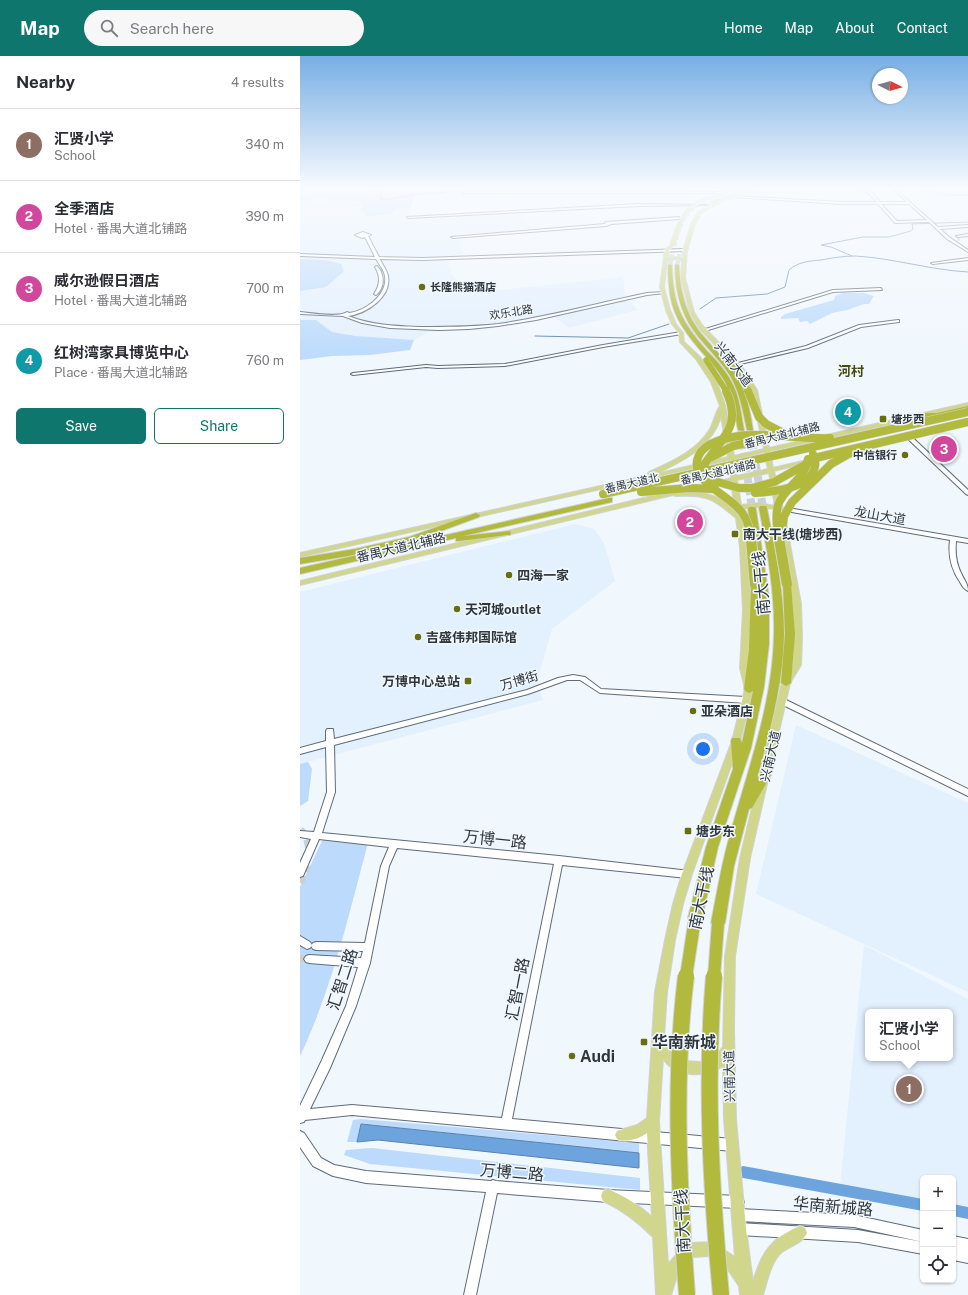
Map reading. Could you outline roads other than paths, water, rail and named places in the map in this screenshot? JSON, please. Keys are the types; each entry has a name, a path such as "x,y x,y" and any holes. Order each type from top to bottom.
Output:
{"highway":[{"path":"670,265 670,287 674,308 674,324"},
{"path":"677,266 678,287 684,308 696,331 720,358 737,383 745,404 750,430"},
{"path":"674,308 688,332 721,371 730,385 741,430"},
{"path":"641,492 689,488 750,493 774,492 791,488 802,483 810,476 816,464 814,455 806,446 766,424 759,417 743,379 726,357 708,338 701,325 684,308"},
{"path":"681,333 706,360 724,386 732,413 732,424 728,433 709,456 704,465 706,473 717,482 739,488 762,487 775,482 796,468 819,457 968,422"},
{"path":"748,689 754,642 755,585 746,519 738,506 699,476 696,464 700,452 718,441 734,437 754,436 823,439 968,408"},
{"name":"番禺大道北","path":"606,497 634,487 968,412"},
{"path":"919,415 937,415"},
{"name":"番禺大道北","path":"300,564 367,549 409,543 606,497 641,492 968,417"},
{"path":"634,487 681,472 725,450 746,442 774,441 796,448 806,455 808,463 804,472 784,494 779,504 777,522 787,584 791,635 790,658 786,683"},
{"path":"782,556 783,522 787,509 792,502 831,464 845,455 875,443"},
{"name":"南大干线","path":"721,1295 715,1229 709,1084 712,998 718,923 730,858 768,715 778,652 778,602 763,508"},
{"name":"南大干线","path":"687,1295 682,1238 679,1141 679,1079 684,994 695,918 712,847 746,748 759,687 765,620 762,576 752,509"},
{"path":"409,543 476,515"},
{"path":"409,543 507,533"},
{"name":"番禺大道北","path":"300,571 378,554 409,543"},
{"path":"300,561 367,549"},
{"path":"300,577 378,554"},
{"path":"736,741 738,773"},
{"path":"741,817 765,775"}],"main road":[{"path":"667,251 671,247"},
{"name":"兴南大道","path":"686,249 683,278 692,312 701,325 736,364 754,390 784,525 797,604 797,665 786,683 745,858 730,956 730,1119 739,1229 750,1292"},
{"name":"兴南大道","path":"663,1295 653,1121 661,992 670,940 687,874 736,741 748,689 744,668 747,610 743,547 722,405 714,382 698,358 682,342 681,333 674,324 668,310 663,293 667,251"},
{"path":"665,260 677,258 684,260"},
{"path":"754,390 762,414 771,424 794,434 821,436"},
{"path":"476,515 624,482 664,467 695,449 705,440 714,428 720,415 722,405"},
{"name":"番禺大道北辅路","path":"624,482 731,459 821,436 968,405"},
{"path":"784,525 788,510 797,494 822,468 863,450 968,425"},
{"path":"726,428 734,432 750,434 760,432 763,428"},
{"name":"番禺大道北铺路","path":"507,533 663,495 863,450"},
{"path":"663,495 694,493 713,497 725,503 738,517"},
{"path":"737,507 760,505 780,509"},
{"name":"番禺大道北辅路","path":"300,555 476,515"},
{"name":"番禺大道北辅路","path":"300,584 507,533"},
{"path":"658,1039 670,1059 683,1067 701,1068 718,1063 729,1048"},
{"path":"621,1135 640,1131 653,1121"},
{"path":"608,1196 628,1205 659,1234"},
{"path":"663,1295 673,1268 690,1250 712,1249 731,1262 750,1292 776,1248 800,1232"}],"street":[{"path":"346,315 369,302 377,292 382,280 381,274 368,247"},
{"path":"300,312 346,315 358,313 374,304 383,292 387,280 386,274 371,247"},
{"path":"300,256 378,259 442,258 667,251 686,249"},
{"path":"933,263 968,259"},
{"path":"701,325 833,291 881,289"},
{"name":"欢乐北路","path":"346,315 360,323 377,326 437,328 497,325 647,294 663,293"},
{"path":"358,313 355,315 354,319 360,323"},
{"path":"736,364 807,347 860,326 873,323 898,321"},
{"path":"353,374 426,366 505,365 681,333"},
{"path":"911,439 968,493"},
{"name":"龙山大道","path":"788,510 968,541"},
{"path":"953,539 952,551 956,572 968,589"},
{"name":"万博街","path":"300,751 457,709 539,689 554,681 574,678 580,678 600,691 746,700"},
{"path":"782,701 968,793"},
{"path":"300,873 317,835 331,792 330,731"},
{"name":"万博一路","path":"300,834 687,874"},
{"name":"汇智二路","path":"300,1116 326,1064 351,1006 369,947 385,866 394,844"},
{"name":"汇智一路","path":"506,1124 559,860"},
{"path":"308,944 369,947"},
{"path":"309,959 365,963"},
{"path":"300,1116 352,1110 732,1144"},
{"name":"万博二路","path":"300,1137 317,1162 333,1170 366,1177 657,1199 738,1209"},
{"path":"470,1295 493,1186"},
{"name":"华南新城路","path":"738,1209 854,1221 920,1235"},
{"name":"华南新城路","path":"739,1229 858,1236 920,1247"},
{"path":"956,1243 968,1245"},
{"path":"956,1255 968,1257"}],"water":[{"path":"361,1124 639,1153 639,1168 378,1140 357,1142"}],"waterway":[{"path":"830,247 852,256"},
{"path":"700,309 716,298 767,294 785,287 789,270 796,265 808,261 855,256 968,272"},
{"path":"535,336 628,338 669,324"},
{"path":"743,1172 920,1204"},
{"path":"956,1211 968,1213"}],"tunnel":[{"path":"670,265 674,247"},
{"path":"677,265 682,247"},
{"path":"741,430 752,509"},
{"path":"750,430 763,508"},
{"path":"300,830 307,837 310,853"},
{"path":"300,883 307,865"},
{"path":"300,959 309,959"}],"place":[{"name":"长隆熊猫酒店","path":"422,287"},
{"name":"红树湾家具博览中心","path":"848,412"},
{"name":"塘步西","path":"883,419"},
{"name":"威尔逊假日酒店","path":"944,449"},
{"name":"中信银行","path":"905,455"},
{"name":"全季酒店","path":"690,522"},
{"name":"南大干线(塘埗西)","path":"735,534"},
{"name":"四海一家","path":"509,575"},
{"name":"天河城outlet","path":"457,609"},
{"name":"吉盛伟邦国际馆","path":"418,637"},
{"name":"万博中心总站","path":"468,681"},
{"name":"亚朵酒店","path":"693,711"},
{"name":"塘步东","path":"688,831"},
{"name":"华南新城","path":"644,1042"},
{"name":"Audi","path":"572,1056"},
{"name":"汇贤小学","path":"909,1089"}],"district":[{"name":"河村","path":"851,371"}]}
